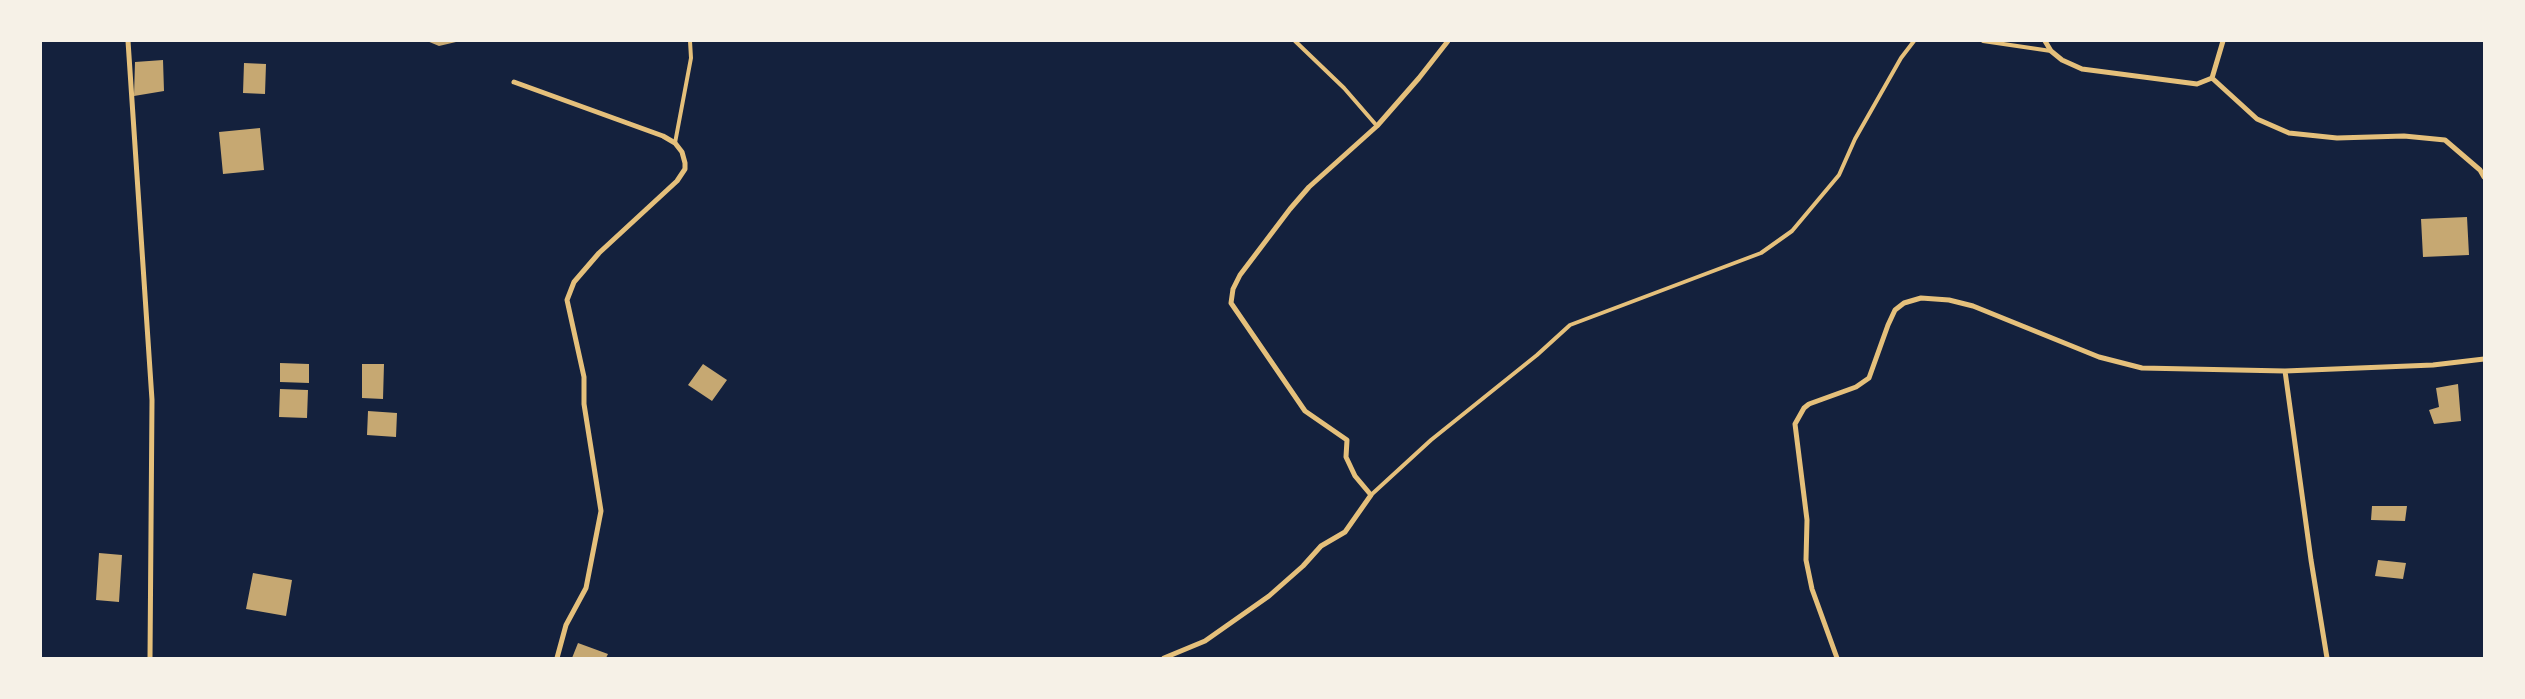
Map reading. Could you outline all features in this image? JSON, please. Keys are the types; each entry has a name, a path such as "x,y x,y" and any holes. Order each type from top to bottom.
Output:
{"street":[{"path":"128,41 152,400 150,658"},
{"path":"1164,658 1205,641 1269,596 1303,566 1321,546 1345,532 1371,495 1355,476 1346,457 1347,440 1305,411 1231,303 1233,289 1240,275 1309,187 1377,126 1448,41"},
{"path":"2045,41 2051,51 2062,60 2082,69 2176,83 2200,84 2212,78 2223,41"},
{"path":"2212,78 2257,119 2289,133 2337,138 2404,136 2445,140 2480,170 2484,178"},
{"path":"514,82 663,136 675,143 682,152 685,163 685,169 681,176 599,253 574,282 567,300 584,377 584,404 601,511 586,588 566,626 557,658"},
{"path":"1838,658 1812,589 1806,560 1806,520 1795,424 1804,408 1809,404 1856,387 1869,378 1895,310 1904,303 1921,298 1949,300 1973,306 2099,357 2142,368 2285,371 2433,365 2484,358"},
{"path":"2285,371 2311,560 2327,658"}],"lane":[{"path":"675,143 691,58 690,41"},
{"path":"1295,41 1344,88 1377,126"},
{"path":"1371,495 1431,440 1537,355 1570,325 1761,253 1792,231 1839,175 1856,139 1901,58 1914,41"},
{"path":"1983,41 2051,51"}],"building":[{"path":"427,41 456,41 456,42 439,46"},
{"path":"163,60 164,91 134,96 135,62"},
{"path":"244,63 266,64 265,94 243,93"},
{"path":"260,128 264,170 223,174 219,132"},
{"path":"2467,217 2469,255 2423,257 2421,219"},
{"path":"280,363 309,364 309,383 280,382"},
{"path":"362,364 384,364 383,399 362,398"},
{"path":"703,364 727,380 712,401 688,385"},
{"path":"2458,384 2461,421 2434,424 2429,410 2439,407 2436,388"},
{"path":"280,389 308,390 307,418 279,417"},
{"path":"368,411 397,413 396,437 367,435"},
{"path":"2372,506 2407,506 2405,521 2371,520"},
{"path":"99,553 122,555 119,602 96,600"},
{"path":"2378,560 2406,563 2403,579 2375,576"},
{"path":"253,573 292,580 286,616 246,609"},
{"path":"578,643 608,654 606,658 572,658"}]}
